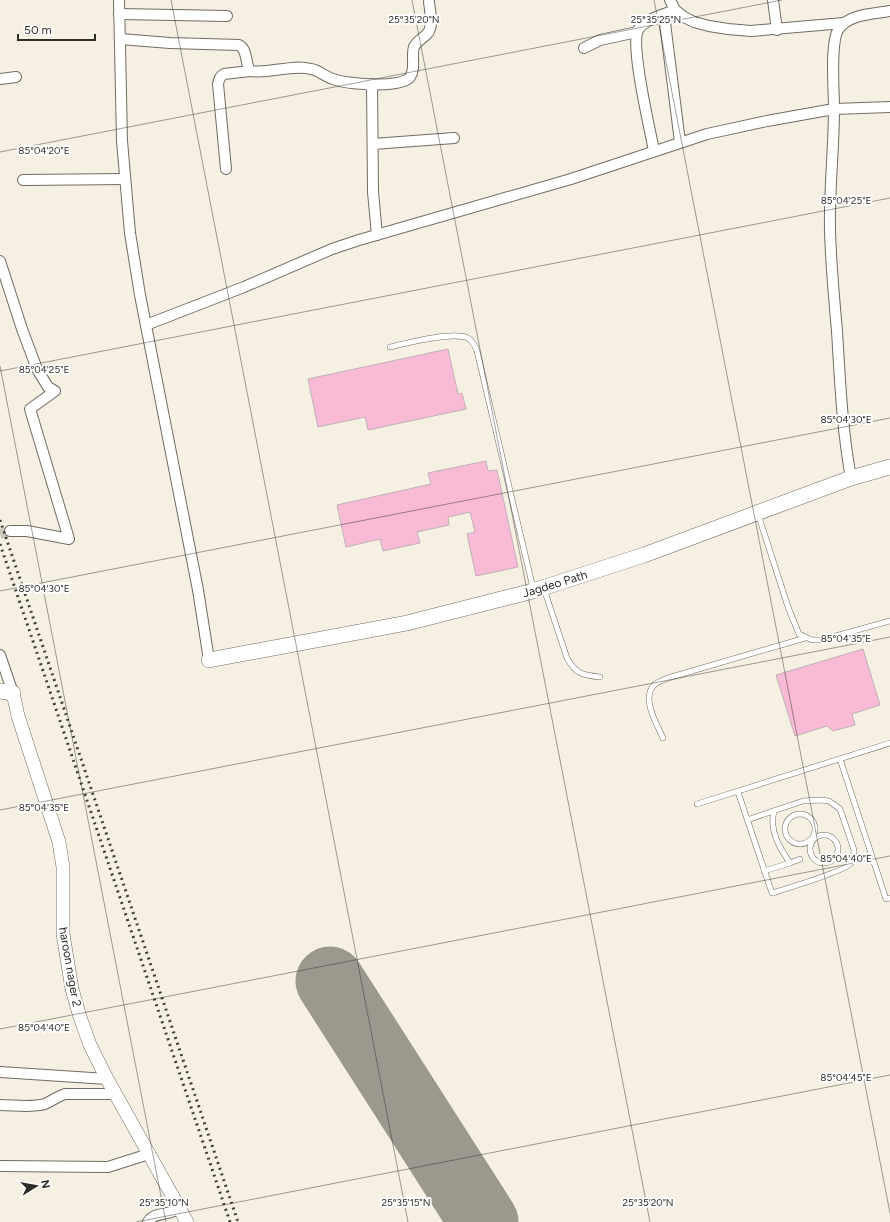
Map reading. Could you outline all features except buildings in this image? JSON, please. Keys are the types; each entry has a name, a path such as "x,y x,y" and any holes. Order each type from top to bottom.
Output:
{"main road":[{"name":"Jagdeo Path","path":"209,660 407,623 538,590 614,565 851,478 890,467"}],"street":[{"path":"119,0 122,141 130,233 146,325 198,590 209,660"},
{"path":"670,0 675,10 684,17 694,22 709,26 752,31 844,23"},
{"path":"773,0 777,30"},
{"path":"226,169 218,84 221,76 224,74 250,71 301,68 311,69 331,79 358,84 399,82 410,78 414,47 430,29 430,2"},
{"path":"654,151 639,75 635,37 638,29 644,23 675,10"},
{"path":"851,478 845,445 841,406 832,264 830,199 834,109 833,48 838,28 844,23 852,18 890,12"},
{"path":"119,14 227,16"},
{"path":"664,15 680,142"},
{"path":"584,48 600,40 638,32"},
{"path":"120,39 170,43 239,45 242,46 244,50 250,71"},
{"path":"0,79 16,77"},
{"path":"372,84 373,192 377,235"},
{"path":"146,325 244,287 325,252 377,235 571,179 680,142 732,128 834,109 890,107"},
{"path":"373,144 454,138"},
{"path":"23,180 125,180"},
{"path":"0,261 22,329 37,369 48,387 55,391 30,409 69,539 27,531 10,531"},
{"path":"0,655 6,692"},
{"name":"haroon nager 2","path":"6,692 18,716 59,842 63,867 63,934 72,988 84,1030 115,1094 187,1222"},
{"path":"0,1072 107,1079"},
{"path":"0,1105 30,1106 43,1104 65,1094 115,1094"},
{"path":"0,1166 108,1167 149,1154"},
{"path":"148,1222 149,1219 174,1212 179,1208"}],"lane":[{"path":"390,347 452,336 468,338 473,342 479,358 538,590 572,668 585,676 600,676"},
{"path":"757,513 788,607 799,634 812,640 821,640 890,621"},
{"path":"663,738 649,700 650,691 655,684 668,678 805,638"},
{"path":"697,804 890,743"},
{"path":"840,759 886,899 890,898"},
{"path":"738,792 747,820 764,871 772,893 841,870 851,863 854,857 854,850 840,809 829,801 820,800 795,804 747,820"},
{"path":"795,804 799,814"},
{"path":"774,811 772,818 774,832 780,847 790,862"},
{"path":"799,814 787,822 786,827 788,837 795,843 800,844 805,843 813,839 823,835 832,837 838,845 837,854 834,858 826,863 814,859 810,851 813,839 815,828 814,823 808,816 799,814"},
{"path":"764,871 800,859"}],"runway":[{"path":"330,981 484,1222"}],"tunnel":[{"path":"0,534 10,531"}],"railway":[{"path":"0,520 238,1222"},
{"path":"0,544 230,1222"}]}
